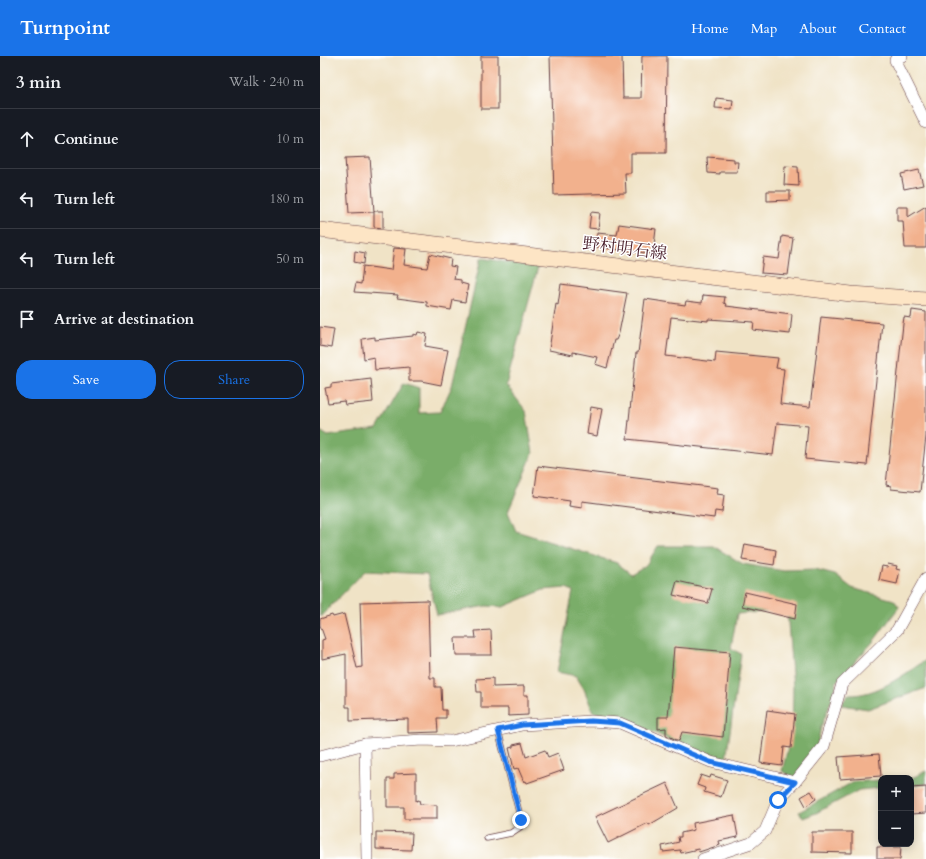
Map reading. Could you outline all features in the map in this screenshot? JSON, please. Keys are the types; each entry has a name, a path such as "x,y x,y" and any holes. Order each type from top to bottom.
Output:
{"main road":[{"name":"野村明石線","path":"320,230 851,294 926,299"}],"street":[{"path":"902,56 895,60 926,123"},
{"path":"702,859 751,843 765,831 778,800 795,782 824,746 842,684 897,630 926,578"},
{"path":"320,756 365,744 422,740 451,741 522,725 591,721 620,723 710,762 795,782"},
{"path":"365,744 367,859"}],"lane":[{"path":"487,838 511,833 520,827 521,820 498,730"}],"green space":[{"path":"481,258 538,267 506,385 526,411 533,453 508,512 516,531 617,563 631,574 646,565 658,546 713,546 743,564 784,571 815,570 835,575 852,588 894,600 899,607 873,642 837,681 834,694 821,727 816,751 795,779 782,771 792,732 793,687 787,610 737,614 731,648 741,654 726,760 713,759 630,722 593,712 584,689 576,676 557,672 573,591 566,588 543,590 503,607 486,606 437,615 427,574 365,571 320,617 320,431 328,436 377,429 404,383 419,388 419,413 440,412 452,386"},
{"path":"926,660 926,688 868,709 841,705 848,695 869,692 889,684"},
{"path":"926,771 926,784 914,786 914,777"},
{"path":"878,780 878,788 859,790 816,813 803,818 799,812 853,782"}],"building":[{"path":"481,56 498,56 498,109 481,109"},
{"path":"550,56 622,56 623,98 641,98 642,56 667,56 666,153 631,153 631,173 625,173 626,193 554,195"},
{"path":"716,98 733,100 732,109 715,108"},
{"path":"370,157 374,212 349,213 345,158"},
{"path":"707,157 734,159 734,162 738,162 737,172 720,172 720,174 708,173"},
{"path":"785,166 798,167 799,186 784,185"},
{"path":"919,170 923,185 904,189 901,174"},
{"path":"767,191 790,191 790,200 767,201"},
{"path":"926,206 926,248 905,248 903,221 897,221 897,207 908,207 908,217"},
{"path":"374,211 383,211 383,228 374,227"},
{"path":"591,212 600,213 598,229 589,228"},
{"path":"619,224 656,229 653,254 596,247 597,233 617,235"},
{"path":"782,236 793,238 788,275 761,273 763,257 779,259"},
{"path":"394,248 406,249 404,265 427,268 430,254 451,259 450,266 456,267 454,279 461,280 461,283 468,285 465,302 453,300 451,310 427,306 427,302 397,298 398,295 354,292 356,283 361,284 363,266 391,270"},
{"path":"355,251 365,253 364,264 354,262"},
{"path":"561,284 627,293 619,333 616,340 614,340 607,368 595,364 597,357 573,352 573,355 549,350 556,304 558,305"},
{"path":"703,295 725,297 724,303 727,304 726,306 792,314 790,334 753,330 754,322 708,319 708,321 671,317 666,356 715,362 716,352 778,358 776,368 784,369 780,404 810,407 821,317 882,323 867,465 805,459 808,426 777,423 773,455 627,439 636,353 638,353 645,299 685,305 686,301 702,303"},
{"path":"912,310 926,312 926,436 920,492 891,489 891,486 886,485 904,317 911,318"},
{"path":"320,327 334,329 331,348 320,346"},
{"path":"418,332 427,334 425,346 448,350 441,385 421,381 409,381 409,367 375,370 374,357 364,359 362,339 375,337 375,340 413,336 413,334 417,335"},
{"path":"371,379 373,402 345,405 344,401 328,403 325,388 331,387 331,384"},
{"path":"591,407 602,409 597,436 587,434"},
{"path":"538,466 718,488 717,494 724,495 722,512 715,511 714,518 582,501 582,508 569,506 570,501 534,496"},
{"path":"745,544 776,550 774,565 742,560"},
{"path":"888,564 897,566 896,569 900,570 897,584 879,580 882,566 887,567"},
{"path":"677,581 712,589 708,603 673,595"},
{"path":"745,592 797,604 795,619 742,606"},
{"path":"428,600 430,678 435,678 435,687 441,687 442,710 446,710 446,718 437,718 438,732 408,733 408,719 350,721 350,707 346,707 346,654 322,659 322,640 325,639 320,625 320,619 332,615 333,617 344,614 357,668 362,667 360,602"},
{"path":"491,630 492,655 456,655 455,638 476,638 475,631"},
{"path":"674,647 730,652 723,737 682,732 679,741 666,735 666,728 658,729 658,717 668,717"},
{"path":"493,678 493,687 524,686 524,695 528,695 528,715 508,716 508,708 481,708 481,692 477,692 476,679"},
{"path":"767,710 795,714 791,748 784,747 782,766 760,763"},
{"path":"522,743 526,757 545,750 548,757 558,753 564,770 527,783 526,781 524,782 518,768 514,769 509,748 513,747 513,745"},
{"path":"879,754 881,775 840,779 838,757"},
{"path":"416,773 416,801 419,800 420,804 437,805 437,819 404,819 404,807 387,807 387,779 394,779 394,774"},
{"path":"701,775 710,778 711,775 727,780 721,797 704,792 705,788 697,785"},
{"path":"667,783 678,808 649,825 648,823 608,843 595,817"},
{"path":"926,787 926,813 914,814 914,788"},
{"path":"811,791 816,799 806,806 801,797"},
{"path":"734,815 738,837 719,841 720,845 699,852 698,849 681,853 680,850 663,852 662,846 679,842 678,837 681,837 681,833 694,830 693,823"},
{"path":"376,832 412,833 411,850 376,849"},
{"path":"812,832 852,832 852,853 812,852"},
{"path":"877,847 901,847 900,859 877,859"}],"route":[{"path":"521,820 498,730 522,725 591,721 620,723 710,762 795,782 778,800"}]}
